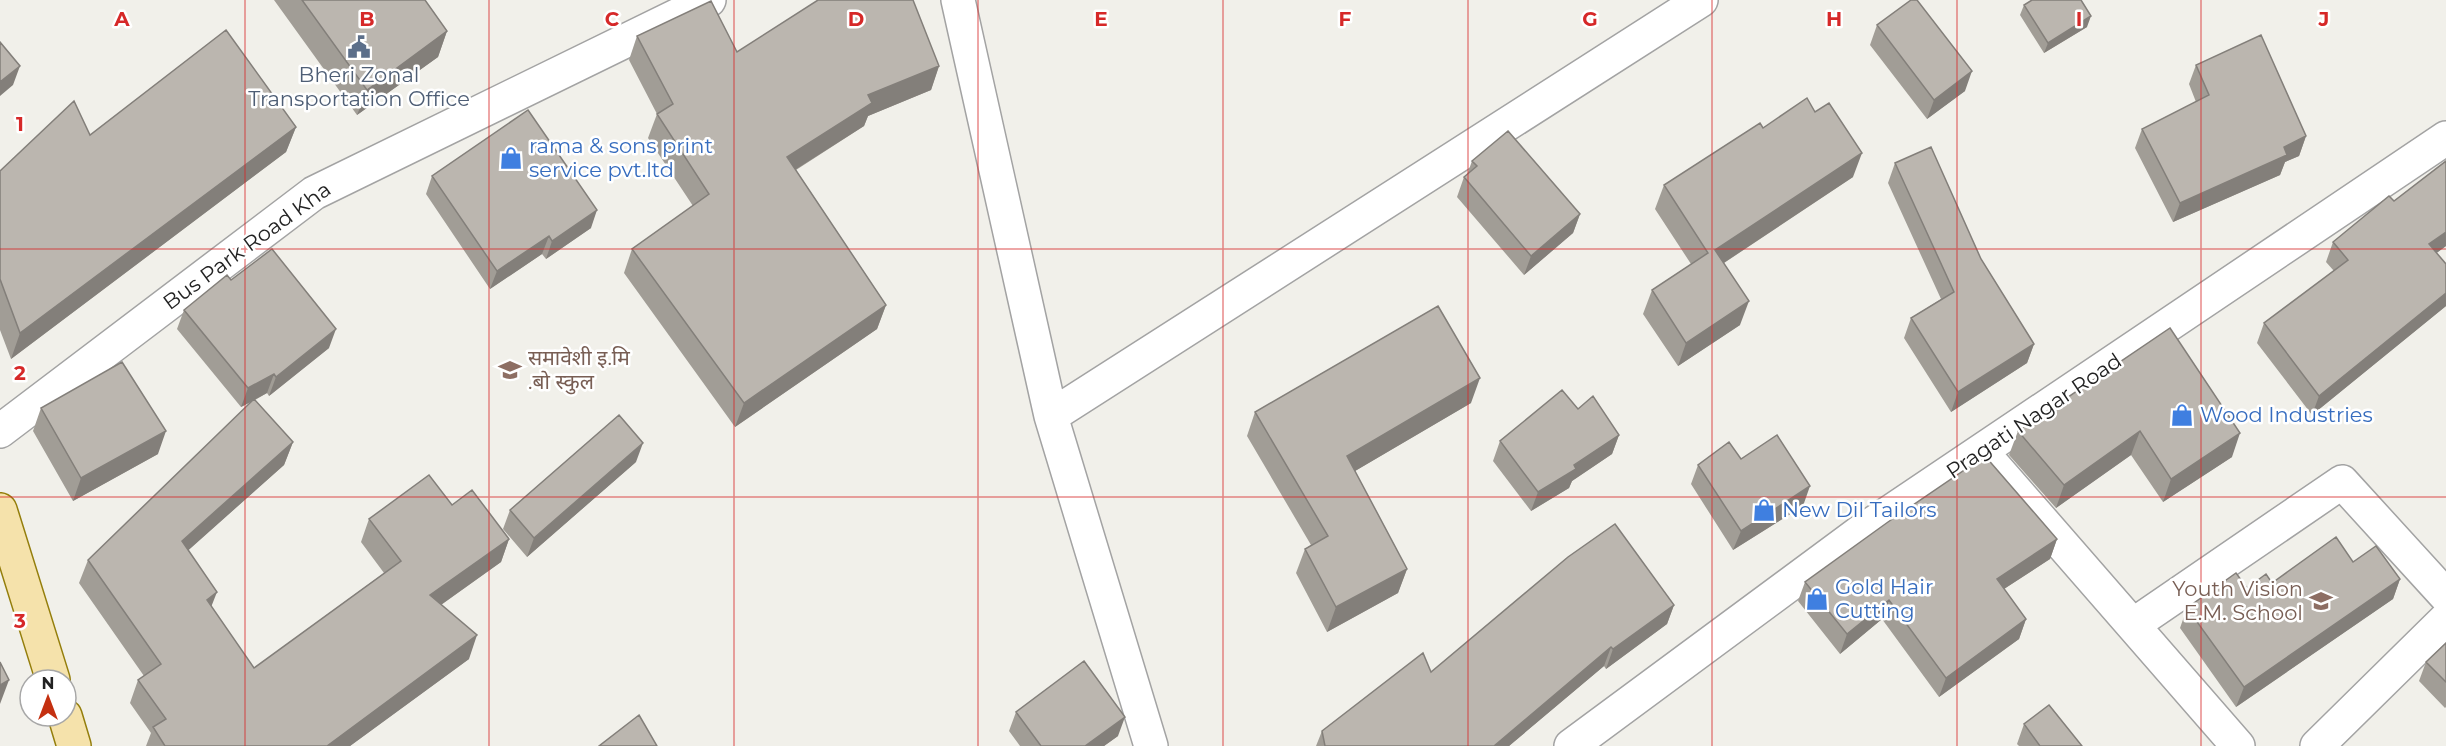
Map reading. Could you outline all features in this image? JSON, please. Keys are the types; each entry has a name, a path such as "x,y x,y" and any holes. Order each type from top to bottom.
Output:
{"main road":[{"path":"0,510 49,668"},
{"path":"69,728 74,746"}],"street":[{"name":"Bus Park Road Kha","path":"0,431 314,193 709,0"},
{"path":"958,0 1051,416 1151,746"},
{"path":"1051,416 1701,0"},
{"name":"Pragati Nagar Road","path":"1571,746 1858,533 2446,138"},
{"path":"1982,451 2238,746"},
{"path":"2133,625 2342,482 2446,596"},
{"path":"2317,746 2446,619"}],"building":[{"path":"302,0 425,0 447,31 367,90"},
{"path":"818,0 913,0 939,66 868,95 872,103 787,157 886,305 744,403 632,249 709,194 657,114 673,104 637,36 711,1 737,52"},
{"path":"1911,0 1917,0 1972,71 1934,100 1877,25"},
{"path":"2032,0 2081,0 2091,16 2048,43 2024,5"},
{"path":"226,30 296,127 20,333 0,279 0,171 74,101 90,135"},
{"path":"2261,35 2306,136 2284,147 2287,155 2180,203 2142,129 2209,95 2196,65"},
{"path":"0,42 20,66 0,82"},
{"path":"1807,98 1815,112 1829,103 1862,153 1715,250 1749,301 1686,343 1652,290 1708,253 1664,185 1760,123 1763,128"},
{"path":"528,110 597,210 552,241 549,236 497,271 432,176"},
{"path":"1508,131 1580,214 1531,256 1464,177 1477,166 1472,161"},
{"path":"1931,147 1981,259 2034,344 1958,392 1911,318 1954,292 1895,163"},
{"path":"2446,161 2446,232 2429,244 2446,264 2446,293 2319,396 2264,323 2348,260 2333,242 2389,196 2394,201"},
{"path":"272,249 336,329 276,377 274,374 248,388 184,310 227,275 231,280"},
{"path":"1438,306 1480,378 1347,456 1407,569 1336,607 1305,549 1328,536 1255,412"},
{"path":"2170,328 2240,433 2171,479 2140,431 2064,485 2018,431"},
{"path":"122,362 166,431 81,478 41,408"},
{"path":"1562,390 1578,409 1593,396 1619,435 1574,465 1576,469 1538,492 1500,441"},
{"path":"254,399 293,442 182,541 217,592 207,600 254,668 401,561 369,519 429,475 452,505 472,490 509,539 430,595 477,635 327,746 165,746 153,727 166,719 138,680 161,664 88,560"},
{"path":"619,415 643,443 534,538 510,510"},
{"path":"1777,435 1810,486 1741,531 1698,465 1729,442 1741,459"},
{"path":"1985,456 2057,539 1997,579 2026,619 1946,678 1889,600 1847,634 1805,582"},
{"path":"1615,524 1674,605 1613,649 1611,647 1494,746 1325,746 1322,731 1423,653 1431,672 1568,557"},
{"path":"2336,537 2353,562 2376,546 2400,579 2244,687 2187,608 2236,573 2247,588 2266,574 2272,583"},
{"path":"2446,643 2446,682 2426,662"},
{"path":"1084,661 1125,717 1085,746 1041,746 1016,712"},
{"path":"0,662 9,680 0,685"},
{"path":"2049,705 2082,746 2040,746 2024,724"},
{"path":"639,715 657,746 599,746"}],"place":[{"name":"Bheri Zonal Transportation Office","path":"359,47"},
{"name":"rama & sons print service pvt.ltd","path":"511,158"},
{"name":"समावेशी इ.मि .बाे स्कुल","path":"510,370"},
{"name":"Wood Industries","path":"2182,415"},
{"name":"New Dil Tailors","path":"1764,510"},
{"name":"Gold Hair Cutting","path":"1817,599"},
{"name":"Youth Vision E.M. School","path":"2321,601"}]}
